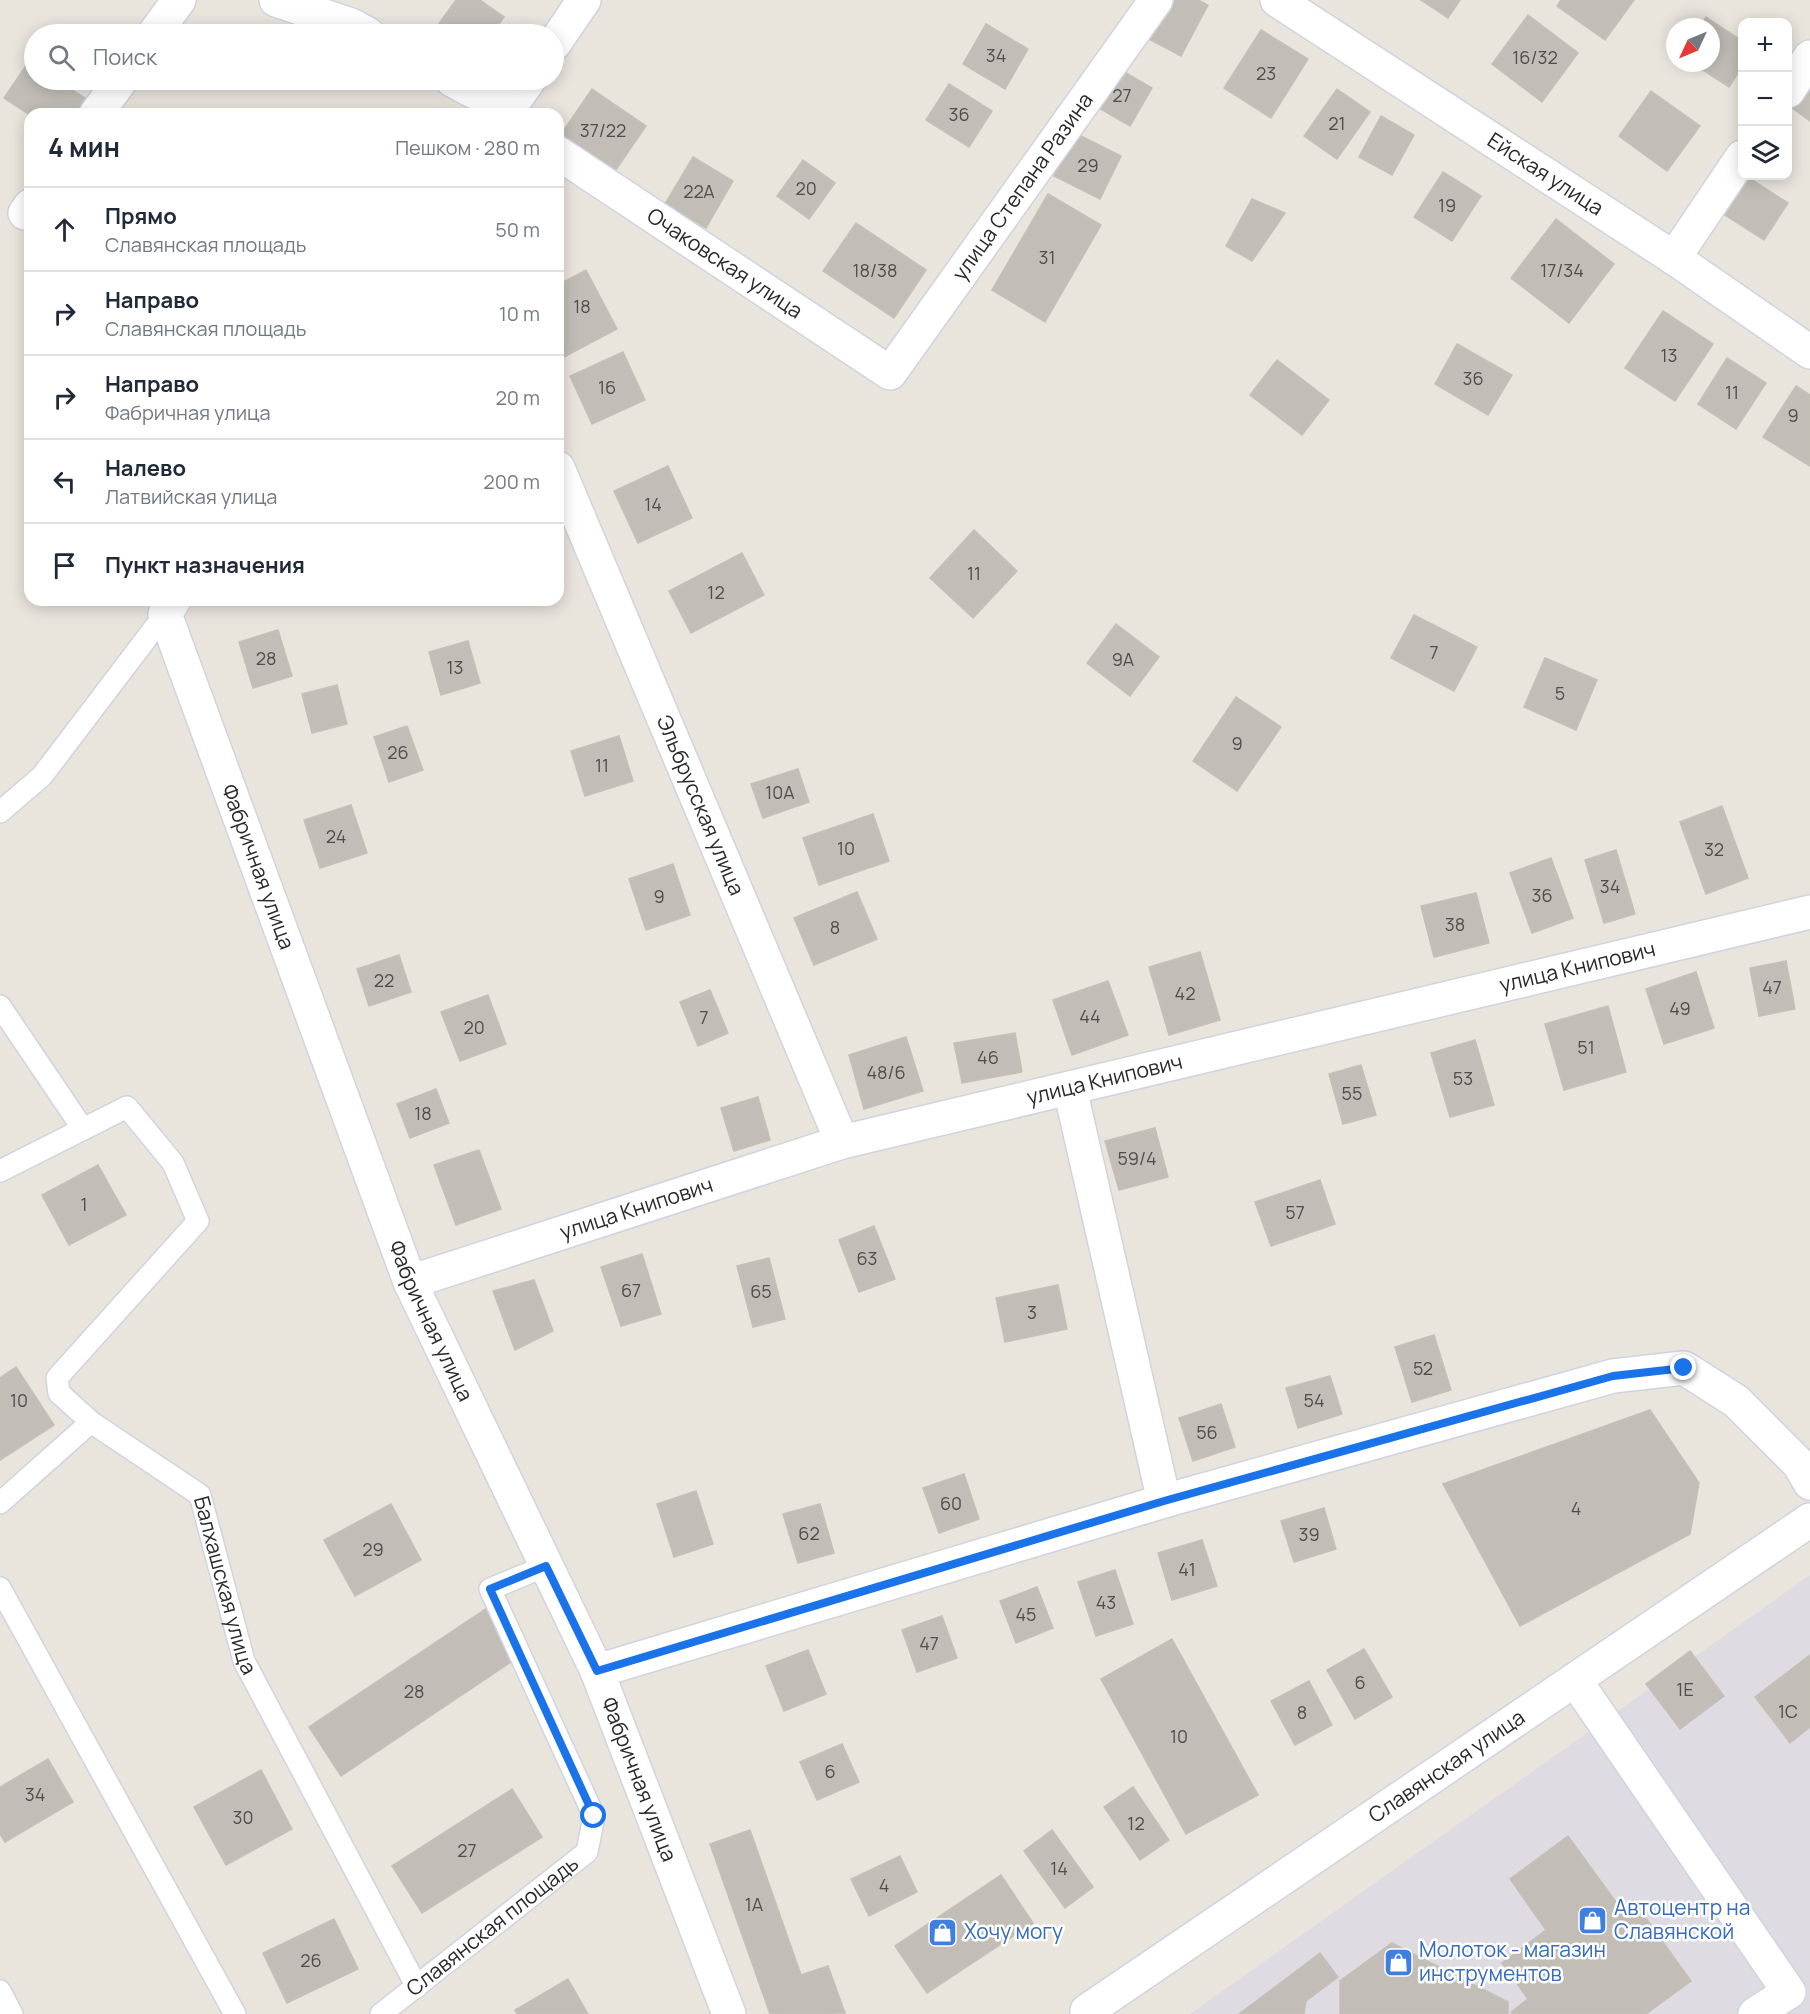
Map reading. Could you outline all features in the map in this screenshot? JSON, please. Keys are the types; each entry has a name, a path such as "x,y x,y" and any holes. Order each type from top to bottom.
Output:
{"street":[{"path":"161,24 179,0"},
{"path":"276,0 348,24"},
{"path":"564,29 584,0"},
{"name":"улица Степана Разина","path":"890,373 1156,0"},
{"name":"Ейская улица","path":"1277,0 1674,258 1810,352"},
{"path":"1792,85 1810,57"},
{"path":"100,108 114,90"},
{"path":"470,90 502,108"},
{"path":"512,108 523,90"},
{"name":"Очаковская улица","path":"564,157 890,373"},
{"path":"1674,258 1738,164"},
{"name":"Эльбрусская улица","path":"564,482 842,1142"},
{"name":"Фабричная улица","path":"169,607 410,1282 597,1671 729,2014"},
{"name":"улица Книпович","path":"410,1282 842,1142 1810,912"},
{"path":"1070,1089 1164,1501"},
{"path":"597,1671 1164,1501 1613,1376 1684,1368 1736,1401 1799,1464 1810,1483"},
{"name":"Славянская улица","path":"1085,2013 1810,1520"},
{"path":"1575,1680 1787,2003 1755,2014"}],"lane":[{"path":"0,812 42,776 169,607"},
{"path":"0,1006 83,1130"},
{"name":"Балхашская улица","path":"0,1171 128,1107 173,1163 198,1221 57,1378 59,1392 91,1422 200,1495 244,1661 417,1987"},
{"path":"0,1503 91,1422"},
{"name":"Славянская площадь","path":"381,2014 587,1852 594,1816 490,1589 546,1566"},
{"path":"0,1588 235,2014"},
{"path":"0,1991 12,2014"}],"shaded area":[{"path":"1810,1575 1810,2014 1190,2014"}],"building":[{"path":"456,0 480,0 504,17 499,24 439,24"},
{"path":"1160,0 1198,0 1208,5 1181,56 1141,35"},
{"path":"1421,0 1460,0 1448,18"},
{"path":"1561,0 1634,0 1605,40 1557,6"},
{"path":"1528,15 1578,53 1542,102 1492,64"},
{"path":"986,24 1028,49 1005,89 963,64"},
{"path":"1720,26 1738,38 1738,73 1729,87 1706,72 1720,72"},
{"path":"1261,30 1308,59 1271,118 1224,88"},
{"path":"1114,66 1152,88 1130,126 1092,104"},
{"path":"24,68 24,90 72,90 91,102 87,108 24,108 24,111 4,98"},
{"path":"1810,80 1810,121 1792,106"},
{"path":"949,84 992,111 969,147 926,120"},
{"path":"592,89 646,126 613,174 564,140 564,130"},
{"path":"1337,89 1370,112 1337,159 1304,136"},
{"path":"1651,91 1700,126 1667,171 1619,136"},
{"path":"1381,116 1414,135 1392,175 1359,157"},
{"path":"1075,133 1121,156 1100,199 1054,176"},
{"path":"693,157 733,181 706,228 665,204"},
{"path":"803,160 835,183 809,219 777,196"},
{"path":"1443,172 1481,196 1452,241 1414,217"},
{"path":"1748,180 1752,180 1788,203 1764,240 1725,215"},
{"path":"1048,194 1101,225 1045,322 992,290"},
{"path":"1252,199 1285,213 1252,261 1226,246"},
{"path":"1556,219 1614,264 1569,323 1511,278"},
{"path":"856,223 926,270 894,318 823,271"},
{"path":"586,270 617,329 564,357 564,282"},
{"path":"1663,311 1713,344 1675,401 1625,368"},
{"path":"1457,344 1512,375 1488,415 1435,384"},
{"path":"623,352 645,400 592,424 570,376"},
{"path":"1727,358 1766,383 1736,429 1698,404"},
{"path":"1277,360 1329,400 1302,435 1250,395"},
{"path":"1796,386 1810,395 1810,466 1763,437"},
{"path":"668,466 692,518 638,543 614,491"},
{"path":"974,530 1017,571 973,618 930,578"},
{"path":"742,553 764,595 691,633 669,591"},
{"path":"1414,615 1477,647 1454,691 1391,658"},
{"path":"1116,624 1159,657 1130,696 1087,663"},
{"path":"278,630 292,676 253,688 239,642"},
{"path":"468,641 480,683 441,695 429,652"},
{"path":"1545,658 1597,680 1576,730 1524,707"},
{"path":"337,685 347,724 312,733 302,694"},
{"path":"1236,697 1281,727 1237,791 1193,761"},
{"path":"407,726 423,770 389,782 374,737"},
{"path":"619,736 633,781 585,796 571,751"},
{"path":"798,769 809,802 763,818 751,784"},
{"path":"351,805 367,853 320,868 304,820"},
{"path":"1722,806 1748,878 1706,894 1680,822"},
{"path":"873,814 889,861 819,885 803,838"},
{"path":"1616,850 1635,914 1604,923 1585,860"},
{"path":"1551,858 1573,918 1532,933 1510,873"},
{"path":"673,864 690,915 646,930 629,879"},
{"path":"857,892 877,939 814,965 794,918"},
{"path":"1476,893 1489,943 1434,957 1421,906"},
{"path":"1200,952 1220,1020 1169,1035 1149,967"},
{"path":"399,955 411,992 369,1006 357,969"},
{"path":"1786,961 1795,1009 1759,1016 1750,968"},
{"path":"1696,972 1714,1028 1664,1044 1646,989"},
{"path":"1108,981 1128,1035 1072,1055 1053,1000"},
{"path":"710,990 728,1033 698,1046 680,1002"},
{"path":"488,995 506,1044 460,1061 441,1012"},
{"path":"1608,1006 1626,1072 1564,1090 1545,1024"},
{"path":"1015,1033 1022,1072 962,1083 954,1043"},
{"path":"906,1037 923,1091 864,1109 849,1055"},
{"path":"1475,1040 1494,1105 1450,1117 1431,1053"},
{"path":"1361,1065 1376,1115 1343,1124 1329,1074"},
{"path":"436,1089 449,1123 410,1138 397,1104"},
{"path":"758,1097 770,1140 734,1151 721,1108"},
{"path":"1155,1128 1168,1177 1119,1190 1105,1141"},
{"path":"479,1150 501,1209 456,1225 434,1165"},
{"path":"98,1165 126,1215 69,1245 42,1195"},
{"path":"1320,1180 1335,1224 1271,1246 1255,1202"},
{"path":"874,1226 895,1279 859,1292 839,1240"},
{"path":"642,1254 661,1314 621,1326 601,1267"},
{"path":"769,1258 785,1319 753,1327 737,1266"},
{"path":"534,1280 553,1331 515,1350 493,1291"},
{"path":"1058,1285 1067,1329 1005,1342 996,1298"},
{"path":"1434,1335 1451,1390 1412,1402 1395,1347"},
{"path":"16,1367 54,1425 0,1460 0,1378"},
{"path":"1330,1376 1342,1414 1298,1428 1286,1388"},
{"path":"1221,1404 1235,1447 1193,1461 1179,1418"},
{"path":"1650,1410 1699,1483 1690,1534 1520,1626 1443,1484"},
{"path":"964,1474 979,1519 939,1533 923,1488"},
{"path":"696,1491 713,1544 674,1557 657,1504"},
{"path":"391,1504 421,1560 355,1596 324,1540"},
{"path":"820,1504 834,1553 798,1563 783,1514"},
{"path":"1324,1508 1336,1549 1294,1562 1281,1521"},
{"path":"1202,1540 1217,1586 1172,1600 1158,1553"},
{"path":"1115,1570 1133,1624 1096,1636 1078,1582"},
{"path":"1037,1587 1053,1628 1016,1643 1000,1601"},
{"path":"487,1608 520,1656 341,1776 309,1727"},
{"path":"942,1616 957,1658 917,1672 902,1630"},
{"path":"1172,1639 1258,1795 1186,1834 1101,1679"},
{"path":"1364,1649 1392,1697 1355,1719 1327,1670"},
{"path":"808,1650 826,1694 784,1711 766,1666"},
{"path":"1690,1651 1724,1696 1680,1729 1646,1684"},
{"path":"1810,1655 1810,1727 1790,1743 1755,1697"},
{"path":"1309,1681 1332,1725 1295,1745 1271,1701"},
{"path":"842,1744 859,1782 817,1800 800,1762"},
{"path":"48,1759 73,1802 5,1842 0,1834 0,1787"},
{"path":"261,1770 292,1829 226,1865 194,1807"},
{"path":"1133,1787 1169,1840 1140,1860 1104,1807"},
{"path":"512,1789 542,1837 422,1913 392,1866"},
{"path":"750,1830 801,1975 828,1966 845,2013 770,2014 710,1844"},
{"path":"1052,1830 1093,1887 1065,1908 1024,1851"},
{"name":"Автоцентр на Славянской","path":"1568,1836 1621,1909 1633,1900 1691,1981 1646,2014 1513,2014 1511,2012 1528,1999 1502,1963 1546,1930 1510,1879"},
{"path":"900,1856 917,1892 869,1916 851,1879"},
{"path":"1001,1875 1033,1923 927,1993 895,1946"},
{"path":"334,1919 358,1969 287,2003 263,1953"},
{"name":"Молоток - магазин инструментов","path":"1392,1943 1508,2002 1508,2014 1340,2014 1340,1981"},
{"path":"1320,1953 1338,1977 1306,2001 1304,2014 1239,2014"},
{"path":"568,1979 588,2014 517,2014 515,2010"}],"place":[{"name":"Автоцентр на Славянской","path":"1593,1920"},
{"name":"Хочу могу","path":"943,1932"},
{"name":"Молоток - магазин инструментов","path":"1398,1962"}],"route":[{"path":"594,1816 490,1589 546,1566 597,1671 1164,1501 1613,1376 1684,1368"}]}
